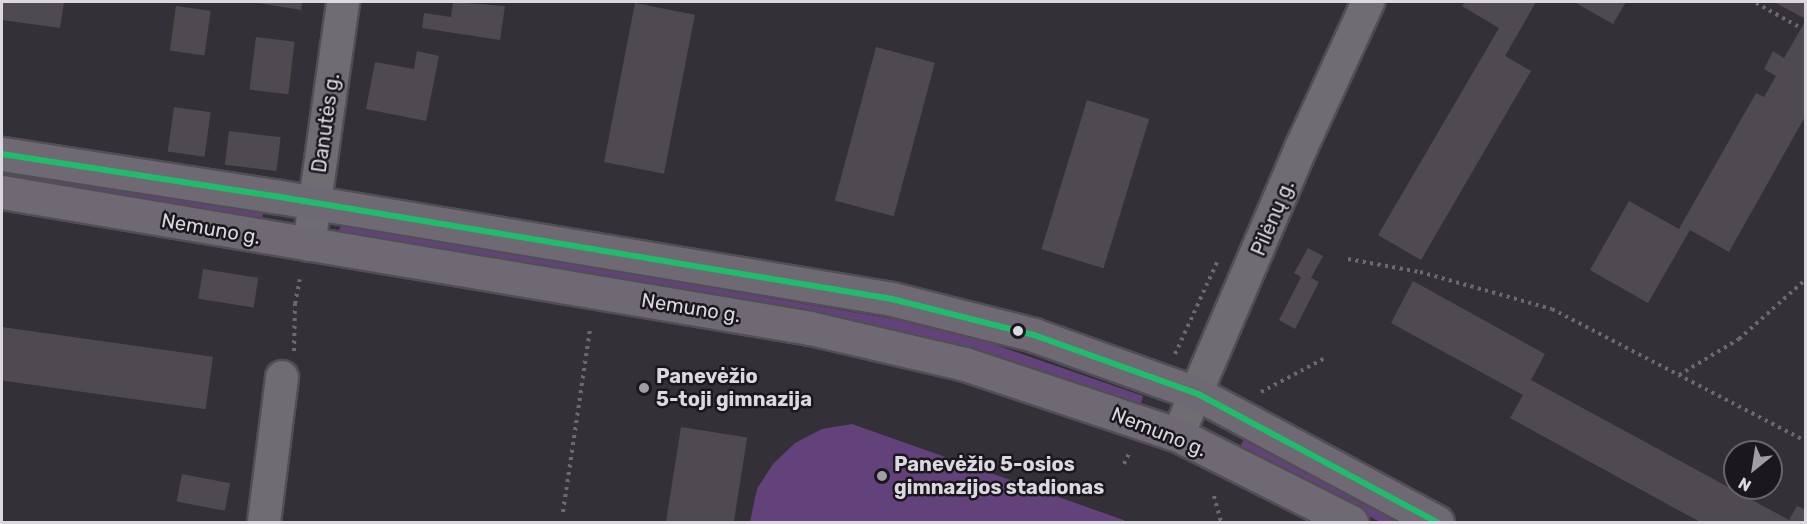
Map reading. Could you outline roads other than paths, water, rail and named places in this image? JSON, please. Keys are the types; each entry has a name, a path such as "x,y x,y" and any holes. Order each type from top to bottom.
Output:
{"main road":[{"name":"Nemuno g.","path":"2,154 314,203 892,299 1034,334 1197,394 1437,522"},
{"name":"Nemuno g.","path":"2,192 821,330 965,364 1178,435 1351,522"}],"street":[{"name":"Danutės g.","path":"309,245 343,2"},
{"name":"Pilėnų g.","path":"1178,435 1301,148 1368,2"},
{"path":"264,522 282,377"}],"place":[{"name":"Panevėžio 5-toji gimnazija","path":"644,388"},
{"name":"Panevėžio 5-osios gimnazijos stadionas","path":"882,476"}]}
